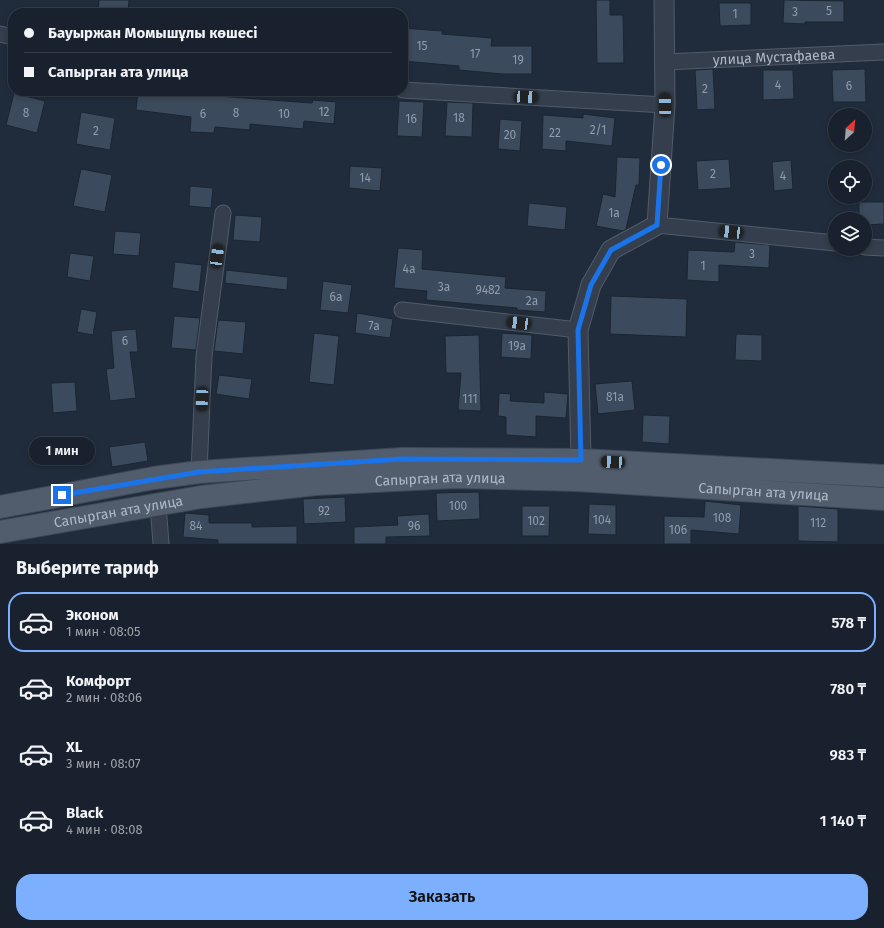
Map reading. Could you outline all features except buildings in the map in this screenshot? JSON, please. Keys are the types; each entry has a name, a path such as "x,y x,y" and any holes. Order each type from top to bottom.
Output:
{"main road":[{"name":"Сапырган ата улица","path":"0,506 154,478 199,472 402,459 581,460 884,476"},
{"name":"Сапырган ата улица","path":"0,532 201,497 316,484 454,477 577,480 884,499"}],"street":[{"path":"657,225 665,105 664,0"},
{"name":"улица Мустафаева","path":"664,62 884,52"},
{"path":"408,90 665,105"},
{"path":"199,472 204,356 223,213"},
{"path":"581,460 578,330 591,285 611,250 657,225 828,242"},
{"path":"872,247 884,248"},
{"path":"402,310 578,330"},
{"path":"158,504 161,544"}],"route":[{"path":"62,495 154,478 199,472 402,459 581,460 578,330 591,285 611,250 657,225 661,165"}]}
